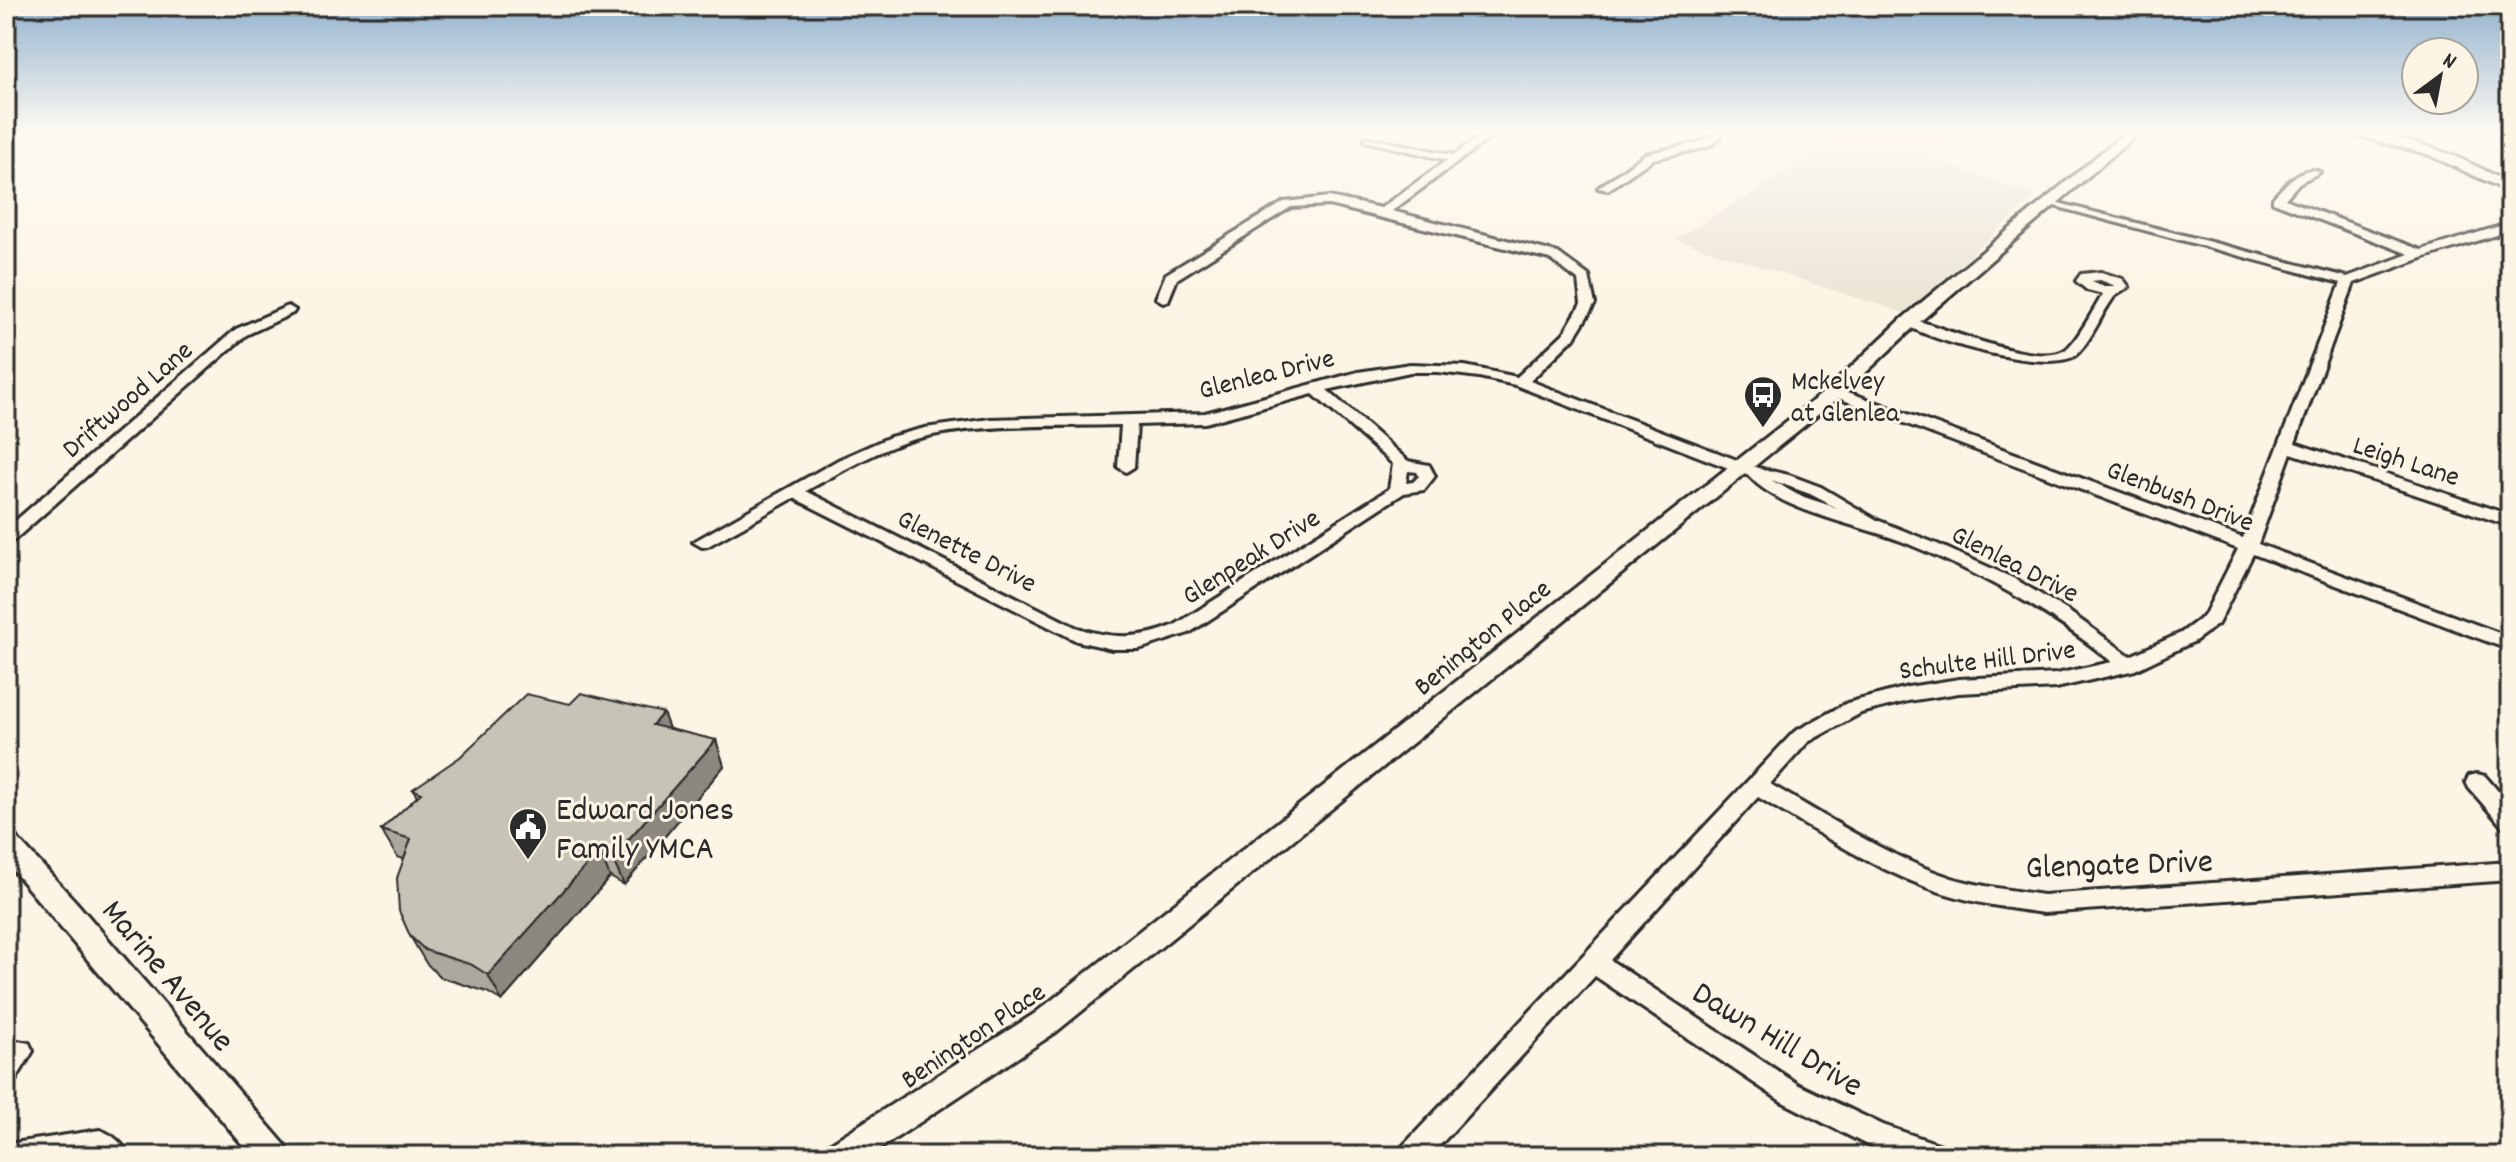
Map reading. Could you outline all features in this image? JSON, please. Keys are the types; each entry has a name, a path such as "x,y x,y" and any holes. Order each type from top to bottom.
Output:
{"main road":[{"name":"Benington Place","path":"840,1156 1045,1023 1748,470 1909,322 2069,185"},
{"name":"Marine Avenue","path":"6,844 66,910 273,1156"}],"street":[{"path":"1383,212 1418,185"},
{"path":"1604,188 1607,185"},
{"path":"2291,185 2277,200 2421,254"},
{"path":"1163,298 1171,277 1288,204 1329,201 1383,212 1554,256 1584,279 1588,304 1569,335 1520,382"},
{"path":"2051,202 2348,281 2421,254 2510,227"},
{"name":"Schulte Hill Drive","path":"1412,1156 1801,737 1854,708 1908,694 1959,686 2056,681 2128,665 2188,637 2211,620 2248,547 2348,281"},
{"path":"1909,322 2021,356 2063,358 2071,353 2112,291"},
{"name":"Driftwood Lane","path":"6,538 241,332 288,310"},
{"name":"Glenlea Drive","path":"702,542 844,463 896,440 925,433 990,424 1129,422 1237,413 1379,373 1433,366 1486,372 1520,382 1748,470 1761,482 1801,501 1870,523 1990,574 2059,612 2128,665"},
{"name":"Glenpeak Drive","path":"1121,644 1157,642 1182,629 1392,496 1398,488 1418,487 1427,476 1423,468 1401,465 1317,389"},
{"name":"Glenbush Drive","path":"1835,392 2510,644"},
{"path":"1126,467 1129,422"},
{"name":"Leigh Lane","path":"2287,446 2510,521"},
{"path":"1398,488 1401,465"},
{"name":"Glenette Drive","path":"794,491 1068,631 1092,640 1121,644"},
{"path":"2477,782 2510,820"},
{"name":"Glengate Drive","path":"1756,786 1861,846 1936,882 2043,904 2510,871"},
{"name":"Dawn Hill Drive","path":"1594,962 1875,1146 1937,1156"},
{"path":"14,1156 100,1143 115,1156"}],"shaded area":[{"path":"1767,185 2006,185 2035,196 1907,314 1675,239"}],"building":[{"name":"Edward Jones Family YMCA","path":"581,693 663,713 652,725 716,740 612,858 599,851 488,975 472,965 425,950 410,936 399,911 397,878 411,839 381,830 421,793 413,789 460,757 526,694 570,704"}],"place":[{"name":"Mckelvey at Glenlea","path":"1763,429"},
{"name":"Edward Jones Family YMCA","path":"528,861"}]}
